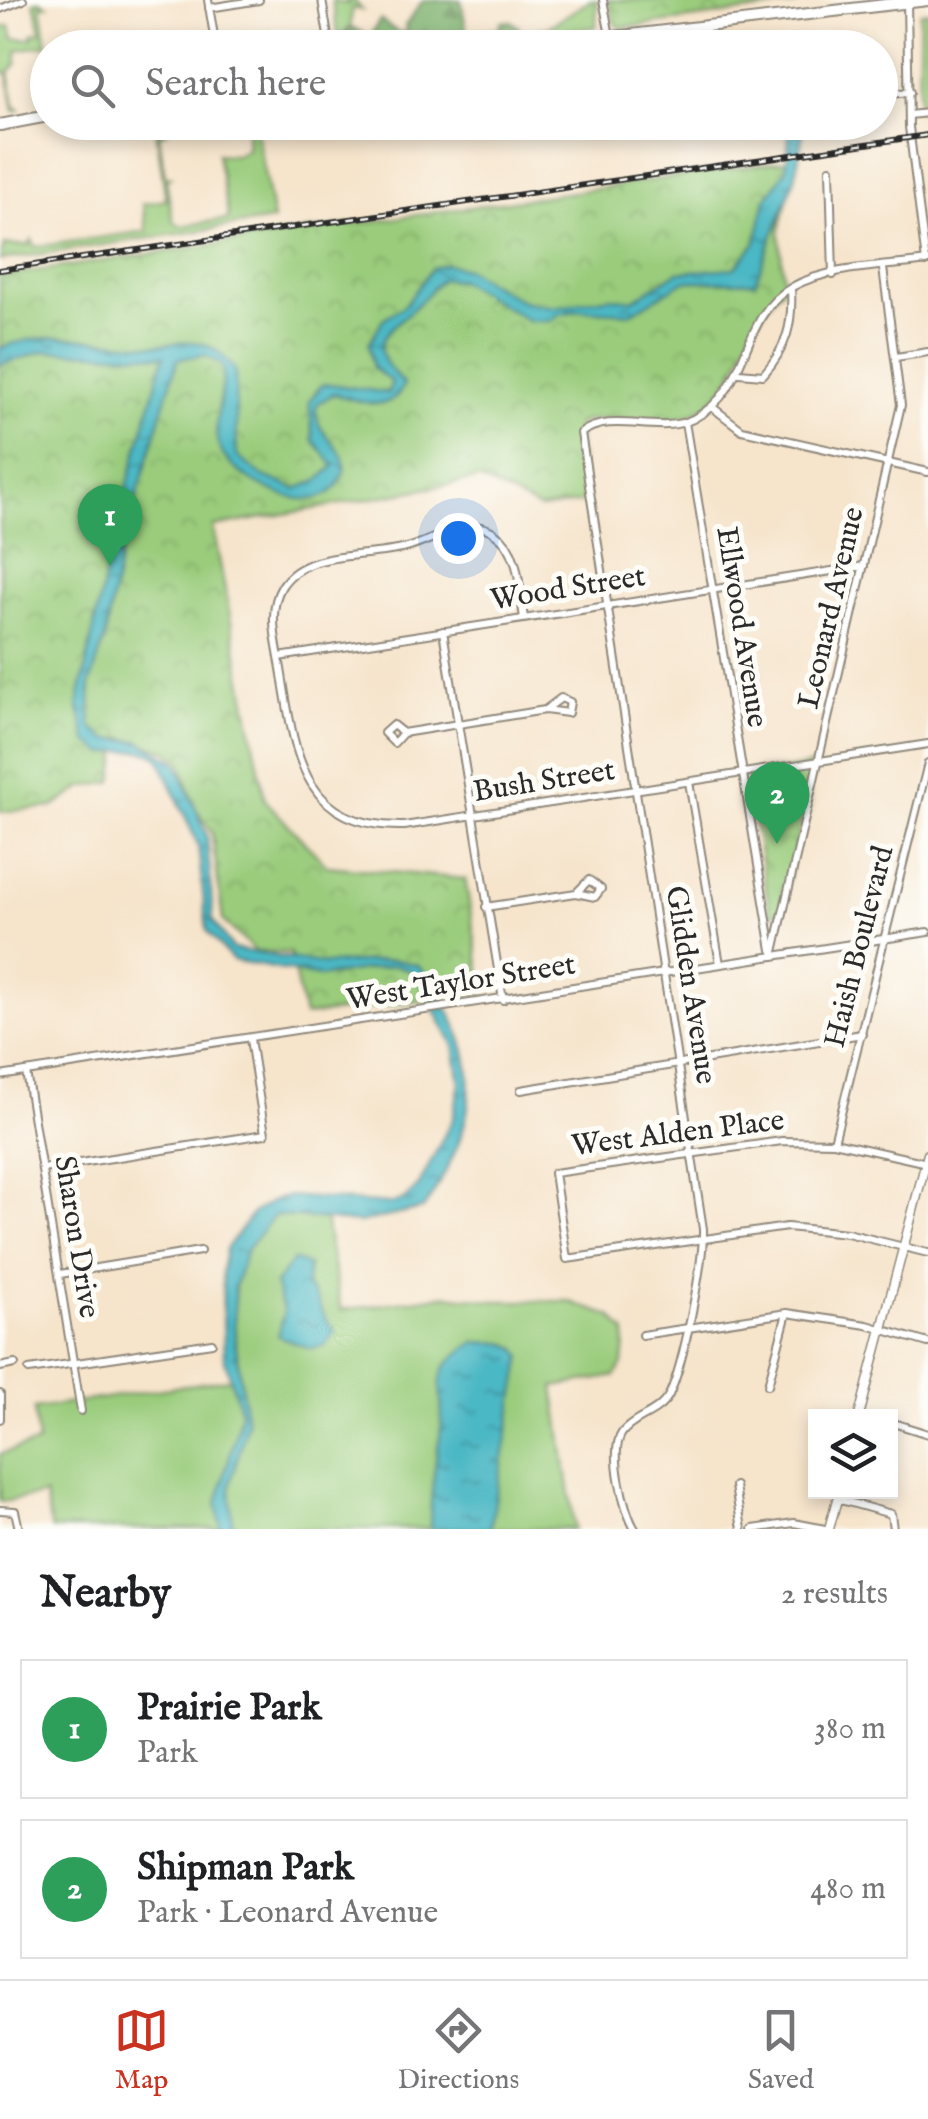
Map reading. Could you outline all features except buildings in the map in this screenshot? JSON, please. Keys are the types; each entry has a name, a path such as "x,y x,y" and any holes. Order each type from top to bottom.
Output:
{"main road":[{"path":"666,30 928,0"},
{"path":"0,126 30,120"}],"street":[{"path":"0,9 23,0"},
{"path":"213,30 209,4 259,0"},
{"path":"322,0 327,30"},
{"path":"602,0 609,30"},
{"path":"685,422 712,407 739,372 756,325 791,288 833,275 927,262 909,115 908,1"},
{"path":"898,93 910,92"},
{"path":"909,115 928,113"},
{"path":"830,169 833,275"},
{"name":"Leonard Avenue","path":"774,956 901,406 883,268"},
{"path":"739,372 763,375 781,351 791,326 791,288"},
{"path":"896,356 928,352"},
{"path":"712,407 742,430 928,472"},
{"name":"Glidden Avenue","path":"636,1529 624,1500 617,1454 620,1436 665,1401 686,1328 704,1238 694,1151 581,433 592,427 685,422"},
{"name":"Ellwood Avenue","path":"685,422 774,956"},
{"name":"Bush Street","path":"524,618 510,548 493,532 467,527 393,551 318,562 294,574 275,603 279,658 296,756 309,782 330,805 355,819 390,826 928,744"},
{"name":"Wood Street","path":"279,658 864,566"},
{"path":"442,631 503,1000"},
{"path":"403,733 545,710"},
{"name":"Haish Boulevard","path":"834,1142 928,763"},
{"path":"689,782 720,964"},
{"path":"486,907 576,892"},
{"name":"West Taylor Street","path":"0,1076 928,932"},
{"path":"521,1090 862,1034"},
{"path":"42,1169 265,1134 250,1038"},
{"name":"Sharon Drive","path":"26,1072 81,1410"},
{"name":"West Alden Place","path":"704,1238 568,1258 554,1173 772,1142 834,1142 927,1160"},
{"path":"861,1409 927,1160"},
{"path":"704,1238 805,1228 928,1253"},
{"path":"60,1274 200,1251"},
{"path":"768,1385 786,1314"},
{"path":"642,1336 786,1314 928,1342"},
{"path":"29,1370 212,1343"},
{"path":"0,1367 14,1364"},
{"path":"0,1394 0,1419"},
{"path":"898,1425 928,1434"},
{"path":"735,1486 742,1529"},
{"path":"752,1529 794,1523 827,1529 837,1499"},
{"path":"847,1499 891,1514 894,1529"},
{"path":"0,1510 15,1512 19,1529"}],"green space":[{"path":"332,0 348,4 347,0 354,0 362,10 352,8 350,28 337,30"},
{"path":"423,0 461,0 466,30 407,30 405,26"},
{"path":"597,0 596,27 535,30"},
{"path":"608,0 795,0 796,5 621,28 615,23"},
{"path":"34,2 47,5 41,6 45,30 41,30"},
{"path":"928,11 928,110 918,110 920,13"},
{"path":"380,20 395,30 374,30"},
{"path":"511,21 520,30 487,30"},
{"path":"10,26 13,38 30,39 30,48 17,50 17,63 9,72 14,105 20,110 14,111 8,74 0,70 0,28"},
{"path":"157,140 165,176 171,177 166,180 173,221 180,226 229,219 217,154 236,155 247,149 247,140 258,140 273,220 0,260 4,245 29,245 32,240 35,247 147,231 143,204 166,200"},
{"path":"798,159 779,230 784,287 758,320 731,377 704,407 684,417 577,424 585,502 540,509 479,479 213,527 265,800 327,866 465,879 484,993 304,1016 290,953 255,951 223,921 212,833 195,807 180,761 168,751 120,737 113,782 83,787 53,807 0,812 0,276"},
{"path":"814,765 781,911 770,915 747,776"},
{"path":"275,1215 325,1219 341,1310 448,1295 494,1301 567,1301 611,1316 626,1333 623,1364 615,1376 554,1387 575,1529 51,1529 45,1495 0,1502 0,1454 38,1443 34,1409 240,1377 234,1312 239,1268 258,1230"}],"water":[{"path":"789,140 802,140 795,178 755,282 685,281 631,313 581,310 559,314 551,321 529,321 459,280 442,279 383,340 383,356 404,384 399,394 374,404 334,394 317,404 319,424 344,462 335,488 322,497 286,496 267,489 235,468 224,456 216,435 223,366 206,355 178,359 122,546 105,637 90,685 91,727 106,739 139,741 176,762 207,835 213,921 233,949 326,964 394,960 418,965 457,1027 470,1086 458,1145 423,1209 359,1223 275,1215 247,1249 234,1288 235,1340 247,1423 230,1485 233,1529 221,1529 217,1503 241,1413 224,1357 222,1270 226,1249 253,1213 274,1200 290,1196 390,1204 404,1200 419,1185 453,1118 460,1083 454,1046 414,972 396,965 319,977 232,960 207,931 198,845 159,758 139,751 104,754 87,741 78,705 112,539 164,356 45,351 0,365 0,348 56,338 153,345 193,342 210,347 235,370 237,456 261,475 296,489 319,480 334,466 313,440 309,401 322,385 330,384 388,393 392,382 373,368 369,344 383,319 405,305 432,268 447,264 466,269 522,301 554,307 610,297 633,300 678,272 735,268 756,242 766,199 786,170"},
{"path":"293,1260 308,1265 306,1286 335,1331 326,1345 311,1349 278,1336 284,1313 275,1284"},
{"path":"476,1342 508,1344 522,1356 490,1529 430,1529 442,1420 442,1374 448,1363"}],"railway":[{"path":"898,139 928,135"},
{"path":"0,270 894,140"}],"place":[{"name":"Prairie Park","path":"110,566"},
{"name":"Shipman Park","path":"777,844"}]}
